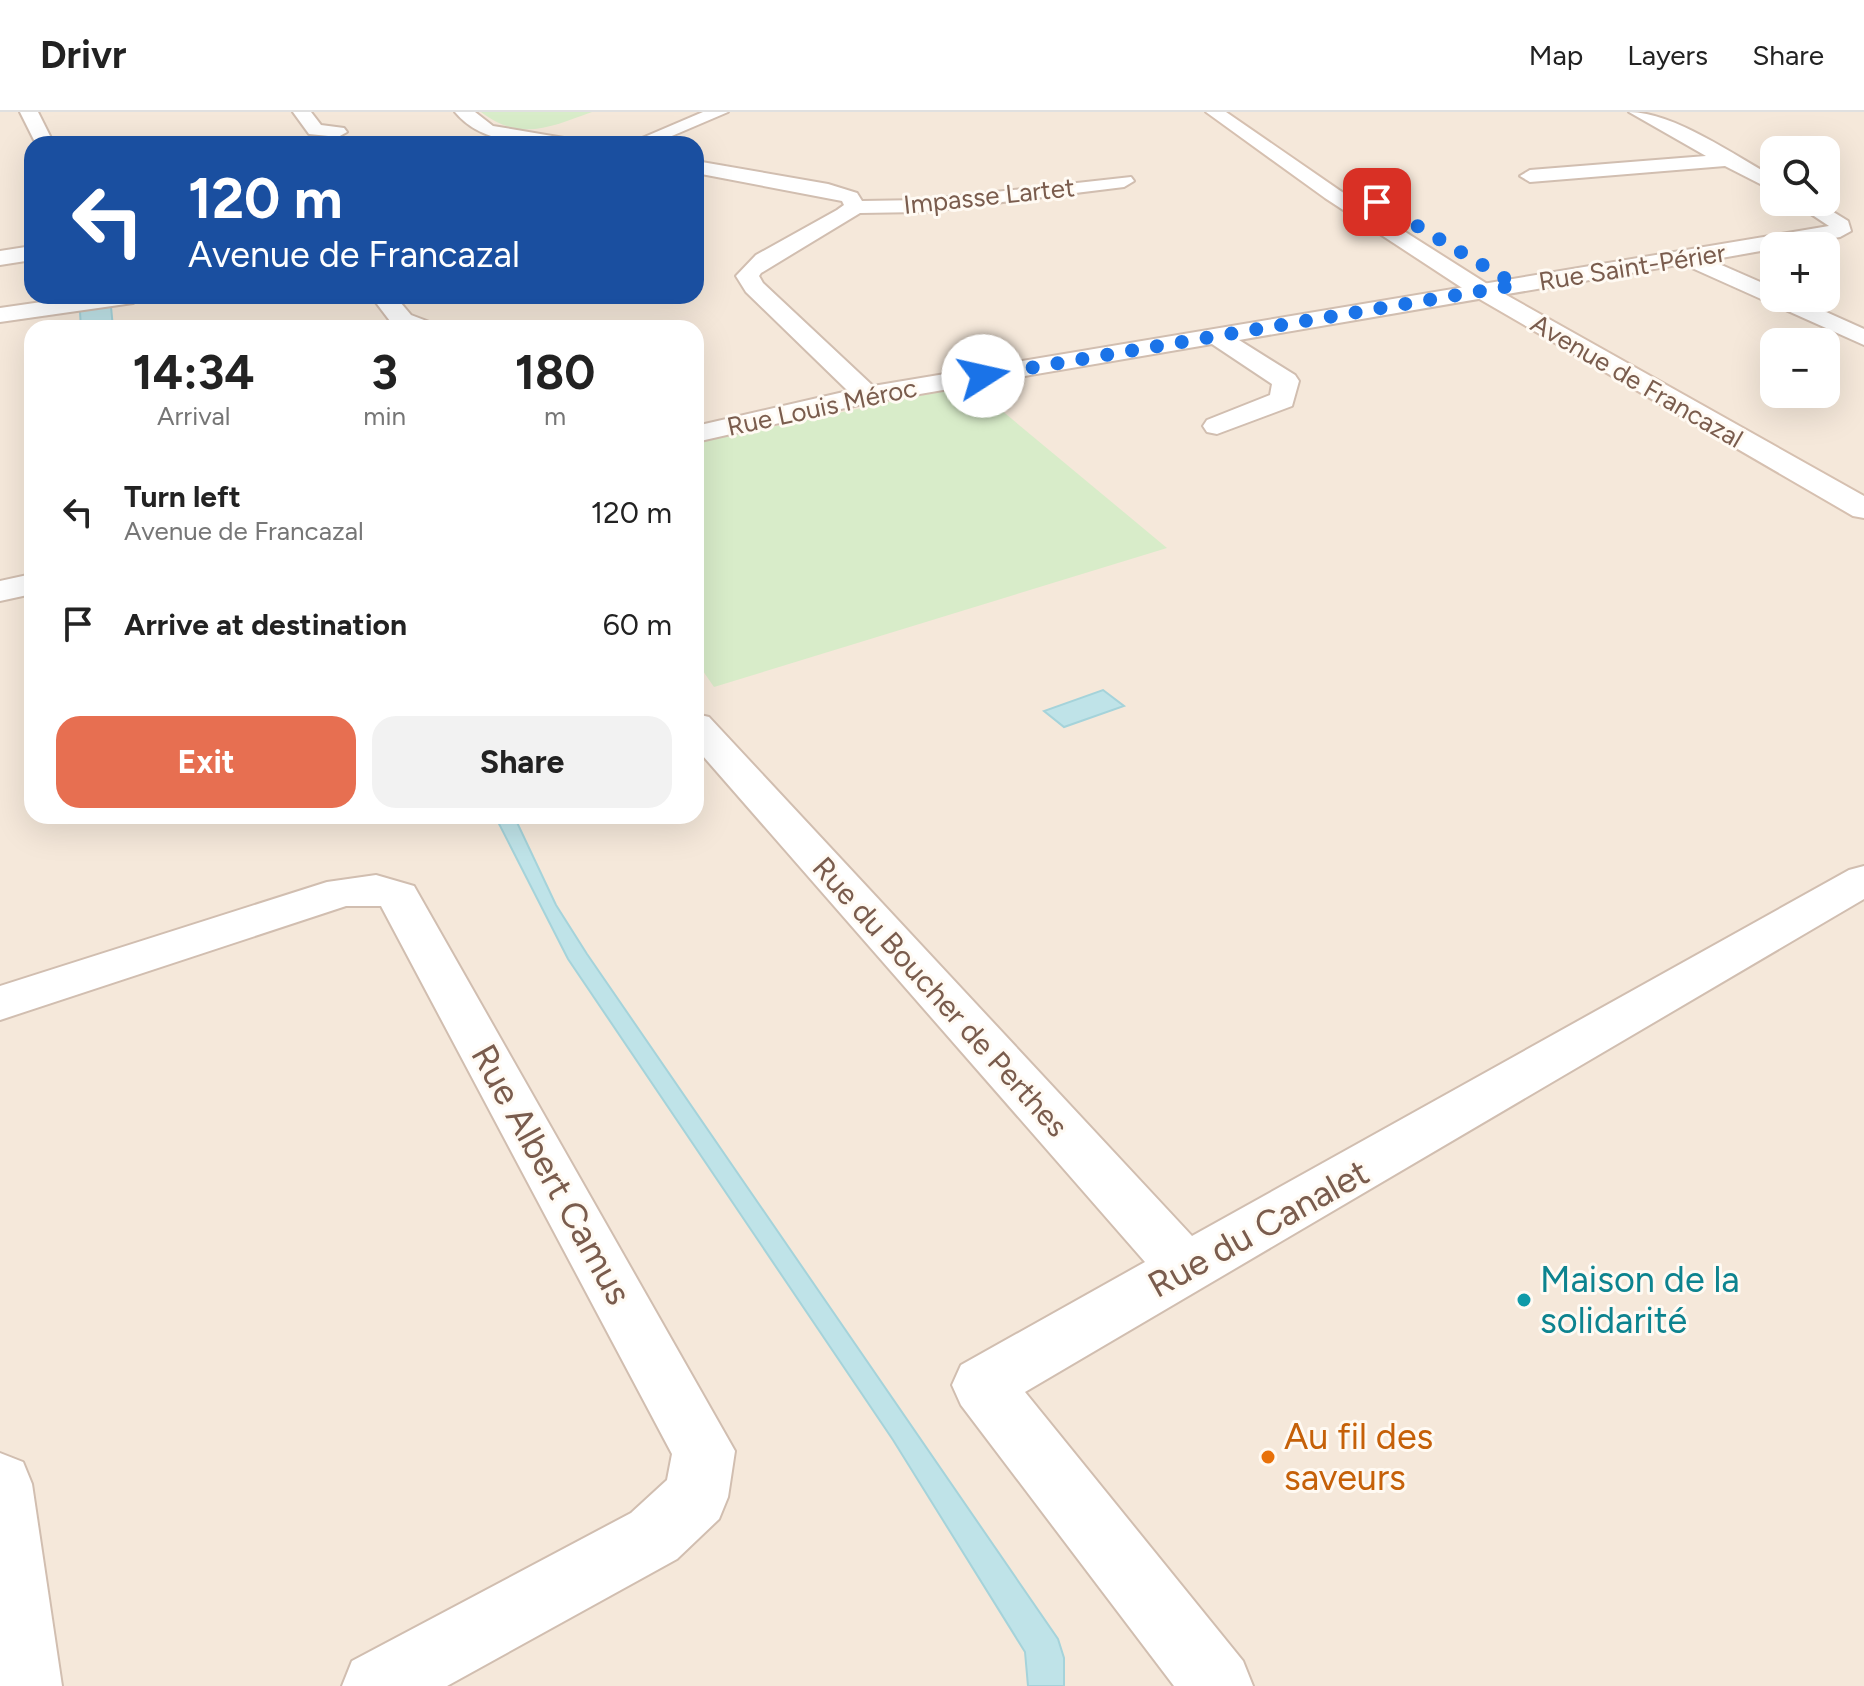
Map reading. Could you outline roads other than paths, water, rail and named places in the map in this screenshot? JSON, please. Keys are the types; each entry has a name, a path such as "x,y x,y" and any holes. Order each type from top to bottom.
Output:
{"street":[{"path":"29,112 41,136"},
{"path":"302,112 315,130 338,132"},
{"path":"464,112 487,130 520,136"},
{"path":"658,136 719,112"},
{"name":"Avenue de Francazal","path":"1215,112 1332,194 1484,292 1864,509"},
{"name":"Avenue de Francazal","path":"1237,112 1425,233 1706,398 1855,476"},
{"path":"1638,112 1760,177"},
{"path":"1530,176 1609,167 1732,160"},
{"path":"704,168 828,190 850,197 855,207 765,259 750,269 747,276 754,287 867,395"},
{"name":"Impasse Lartet","path":"855,207 922,206 1124,181"},
{"name":"Rue Saint-Périer","path":"1516,285 1690,259 1840,231 1841,225 1826,216"},
{"path":"0,258 24,254"},
{"path":"1690,259 1760,291"},
{"name":"Rue Louis Méroc","path":"704,432 867,395 1516,285"},
{"path":"0,315 74,304"},
{"path":"389,304 402,320"},
{"path":"1806,312 1864,338"},
{"path":"1216,336 1286,381 1282,400 1217,426"},
{"path":"0,591 24,586"},
{"name":"Rue du Boucher de Perthes","path":"704,734 1185,1268"},
{"name":"Rue du Canalet","path":"1218,1686 982,1385 1864,880"},
{"name":"Rue Albert Camus","path":"0,1003 342,892 376,889 398,896 456,999 704,1451 696,1497 654,1536 377,1686"},
{"path":"0,1484 27,1686"}],"water":[{"path":"80,304 111,304 112,320 80,320"},
{"path":"1103,690 1124,706 1064,727 1044,711"},
{"path":"499,824 518,824 556,905 587,954 1058,1639 1064,1658 1064,1686 1028,1686 1025,1652 893,1440 568,959"}],"place":[{"name":"Maison de la solidarité","path":"1524,1300"},
{"name":"Au fil des saveurs","path":"1268,1457"}]}
